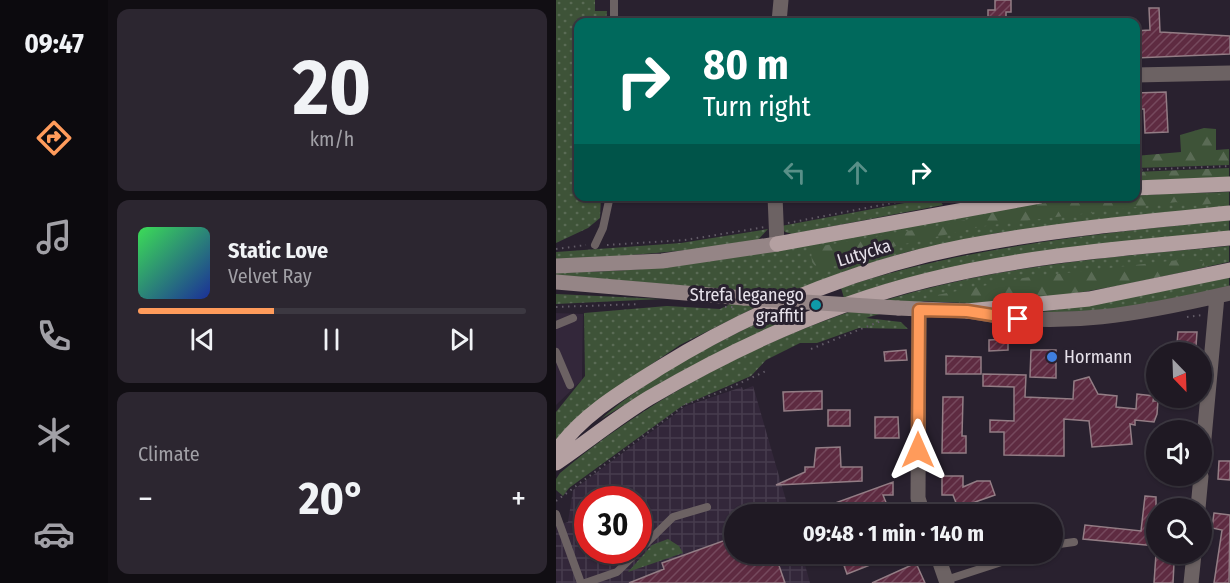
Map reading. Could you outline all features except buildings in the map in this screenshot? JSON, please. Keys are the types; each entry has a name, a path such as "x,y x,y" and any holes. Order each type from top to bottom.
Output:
{"main road":[{"path":"1140,188 1230,184"},
{"path":"556,266 662,261 777,244 1013,201"},
{"name":"Lutycka","path":"556,452 566,438 598,410 677,357 778,305 832,284 899,262 989,242 1230,213"},
{"path":"556,463 616,419 676,383 789,327 869,297 929,280 989,267 1230,238"},
{"path":"556,282 894,313 919,310 967,311 1089,299 1230,270"}],"street":[{"path":"780,18 781,0"},
{"path":"1140,75 1230,73"},
{"path":"775,201 777,244"},
{"path":"967,311 1026,320 1071,321 1135,313 1223,295 1208,420"},
{"path":"919,310 918,498 920,504"},
{"path":"941,564 947,581"},
{"path":"1191,583 1193,564"}],"lane":[{"path":"614,0 614,18"},
{"path":"595,245 603,228 609,201"},
{"path":"556,325 572,318"},
{"path":"556,354 570,385"},
{"path":"556,514 583,583 617,572 673,517 707,507"},
{"path":"1063,544 1074,542"},
{"path":"947,581 997,564"}],"path":[{"path":"1140,170 1230,166"},
{"path":"556,249 685,240 902,201"},
{"path":"556,307 647,303"},
{"path":"716,306 725,307"},
{"path":"811,349 894,313"},
{"path":"556,501 686,404 722,392 766,370"}],"shaded area":[{"path":"556,313 583,314 582,380 556,405"},
{"path":"753,386 787,504 724,504 724,564 805,564 810,583 556,583 556,526 568,522 574,489 574,564 652,564 652,486 578,486 686,406 742,387 743,390"}],"green space":[{"path":"556,0 595,0 595,11 607,11 606,18 574,18 574,201 601,201 600,218 588,228 556,243"},
{"path":"1204,128 1216,129 1216,150 1229,149 1229,165 1140,168 1140,156 1181,152 1180,135"},
{"path":"1229,168 1229,177 1140,181 1140,172"},
{"path":"1229,192 1229,206 997,233 907,252 846,271 762,304 680,345 616,388 556,441 556,412 585,376 584,313 667,306 720,309 756,292 556,275 556,272 667,267 777,250 995,209 1066,201 1140,201 1140,196"},
{"path":"1177,193 1229,195 1229,202 1188,206 1185,201 984,226 896,246 819,271 812,262 811,249 816,247 953,223 1023,205 1074,201 1140,201 1140,196"},
{"path":"915,201 940,201 943,205 792,234 785,232 781,226"},
{"path":"1229,220 1229,231 889,283 844,298 841,288 936,262 985,252 1082,237"},
{"path":"768,229 757,241 732,245 632,255 556,259 556,252 681,243"},
{"path":"1229,246 1229,262 1117,286 974,303 924,301 866,318 901,322 908,329 859,328 817,343 800,343 766,360 751,376 682,406 569,488 563,496 556,490 556,479 560,473 605,438 652,406 752,351 805,328 913,292 968,279 1033,267"},
{"path":"1187,259 1203,261 1205,267 1102,289 1033,299 963,303 928,301 927,297 1023,278"},
{"path":"1229,276 1229,288 1126,310 1034,313 1096,304"},
{"path":"556,294 662,299 556,304"},
{"path":"784,310 788,320 671,377 601,419 643,386 666,372"},
{"path":"668,539 679,546 683,553 652,564 652,545"},
{"path":"635,564 651,564 628,572"}],"place":[{"name":"Strefa leganego graffiti","path":"816,305"},
{"name":"Hormann","path":"1052,357"}],"route":[{"path":"918,450 919,310 967,311 1018,319"}]}
